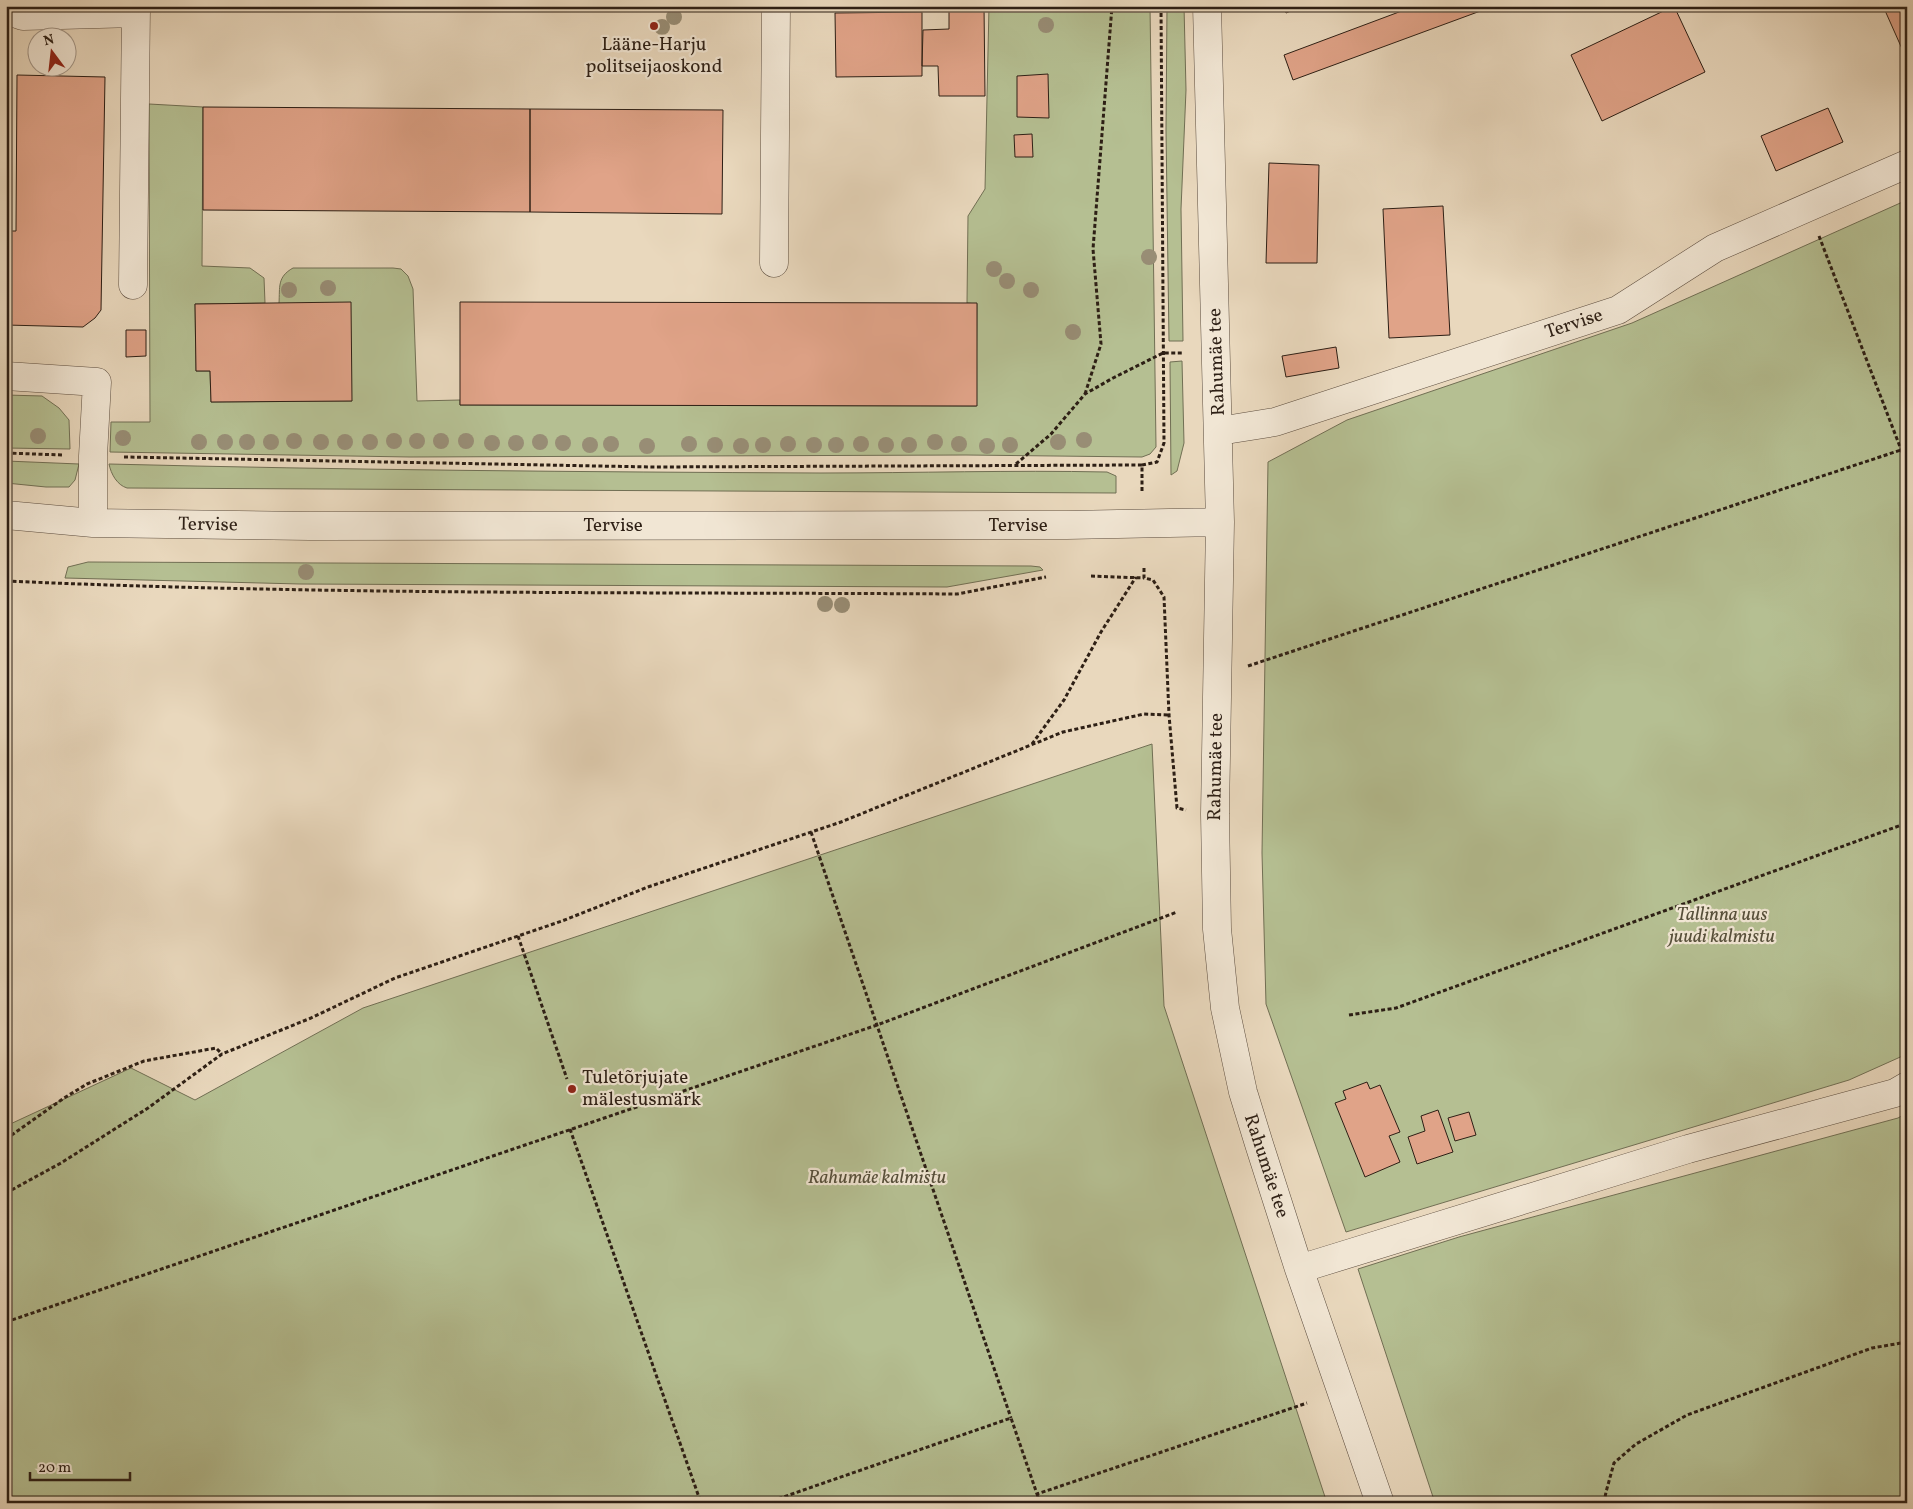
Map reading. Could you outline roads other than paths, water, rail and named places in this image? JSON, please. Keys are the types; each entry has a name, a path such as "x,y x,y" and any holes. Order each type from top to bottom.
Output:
{"street":[{"path":"774,263 776,6"},
{"name":"Rahumäe tee","path":"1207,6 1220,522 1215,814 1216,929 1225,1008 1243,1092 1299,1269 1380,1503"},
{"path":"6,10 23,16 136,10 133,285"},
{"name":"Tervise","path":"1219,431 1275,422 1618,310 1715,248 1907,164"},
{"path":"6,376 97,382 93,456 94,523"},
{"name":"Tervise","path":"6,515 94,523 340,526 1067,526 1220,522"},
{"path":"1299,1269 1688,1148 1895,1093 1907,1086"},
{"path":"1371,1477 1396,1503"}],"place":[{"name":"Lääne-Harju politseijaoskond","path":"654,26"},
{"name":"Tuletõrjujate mälestusmärk","path":"572,1089"}],"park label":[{"name":"Tallinna uus juudi kalmistu","path":"1722,926"},
{"name":"Rahumäe kalmistu","path":"877,1178"}]}
